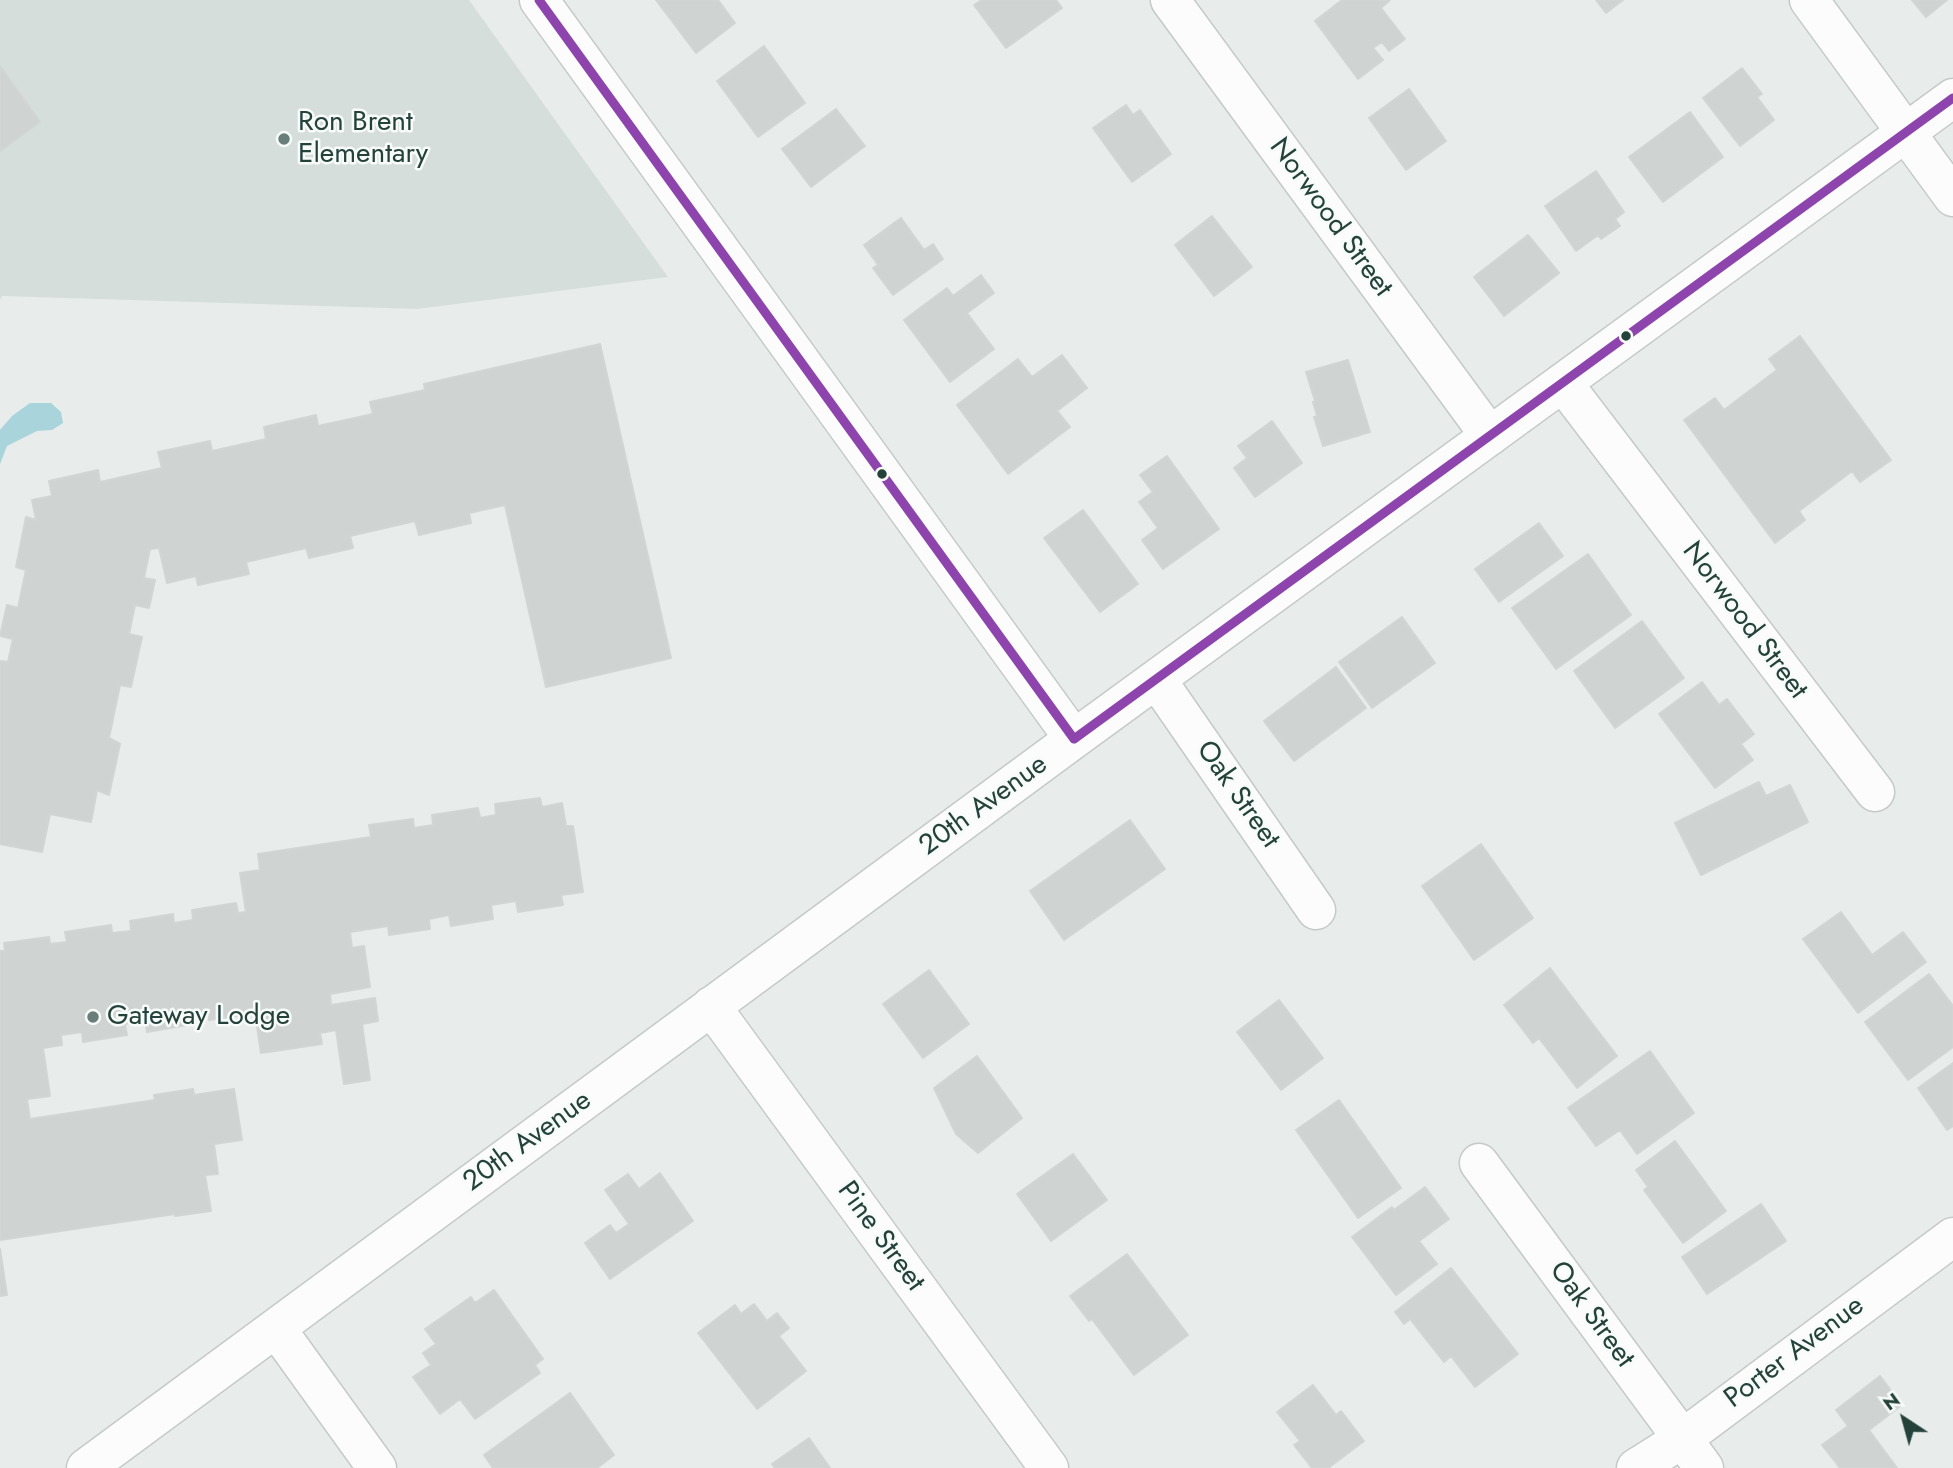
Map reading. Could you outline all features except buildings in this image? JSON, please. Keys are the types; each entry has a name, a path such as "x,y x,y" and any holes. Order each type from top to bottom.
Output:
{"street":[{"path":"539,0 1074,739"},
{"name":"Norwood Street","path":"1170,0 1490,436"},
{"path":"1809,0 1953,197"},
{"name":"20th Avenue","path":"86,1468 1074,739 1953,98"},
{"name":"Norwood Street","path":"1563,383 1875,792"},
{"name":"Oak Street","path":"1157,680 1316,910"},
{"name":"Pine Street","path":"711,1006 1049,1468"},
{"name":"Oak Street","path":"1479,1163 1693,1453"},
{"name":"Porter Avenue","path":"1636,1468 1693,1453 1953,1237"},
{"path":"276,1328 377,1468"}],"shaded area":[{"name":"Ron Brent Elementary","path":"0,0 469,0 668,277 417,309 2,296 0,300"}],"water":[{"path":"30,403 51,403 61,412 63,423 52,430 37,431 7,446 0,464 0,430 12,416"}],"transit line":[{"path":"539,0 1074,739 1953,98"}],"place":[{"name":"Ron Brent Elementary","path":"284,139"},
{"name":"Gateway Lodge","path":"93,1017"}]}
